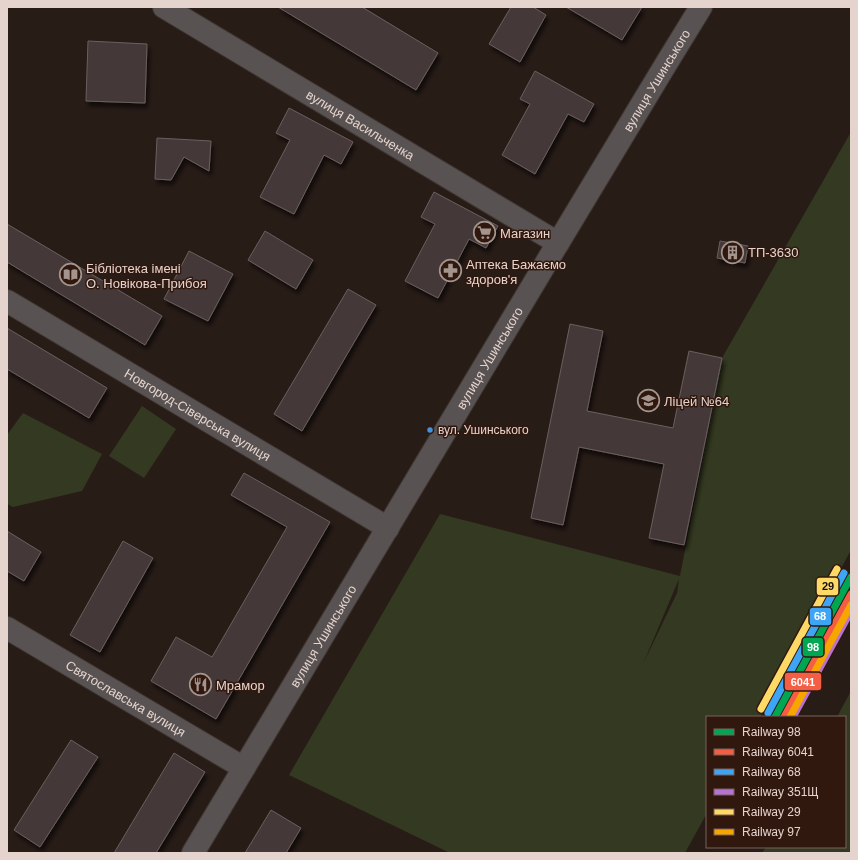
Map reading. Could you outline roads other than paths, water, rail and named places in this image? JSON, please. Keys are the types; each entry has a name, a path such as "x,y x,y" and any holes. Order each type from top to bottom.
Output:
{"street":[{"name":"вулиця Васильченка","path":"164,7 558,243"},
{"name":"вулиця Ушинського","path":"193,853 701,7"},
{"name":"Новгород-Сіверська вулиця","path":"7,301 388,528"},
{"name":"Святославська вулиця","path":"7,628 244,768"}],"rail line":[{"name":"29","path":"761,709 837,569"},
{"name":"68","path":"768,713 844,573"},
{"name":"98","path":"776,716 851,577"},
{"name":"6041","path":"785,716 851,594"},
{"name":"97","path":"791,716 851,605"},
{"name":"351Щ","path":"794,716 851,611"}],"place":[{"name":"Магазин","path":"484,233"},
{"name":"ТП-3630","path":"733,252"},
{"name":"Аптека Бажаємо здоров'я","path":"450,271"},
{"name":"Бібліотека імені О. Новікова-Прибоя","path":"71,275"},
{"name":"Ліцей №64","path":"649,401"},
{"name":"вул. Ушинського","path":"430,430"},
{"name":"Мрамор","path":"201,685"}]}
